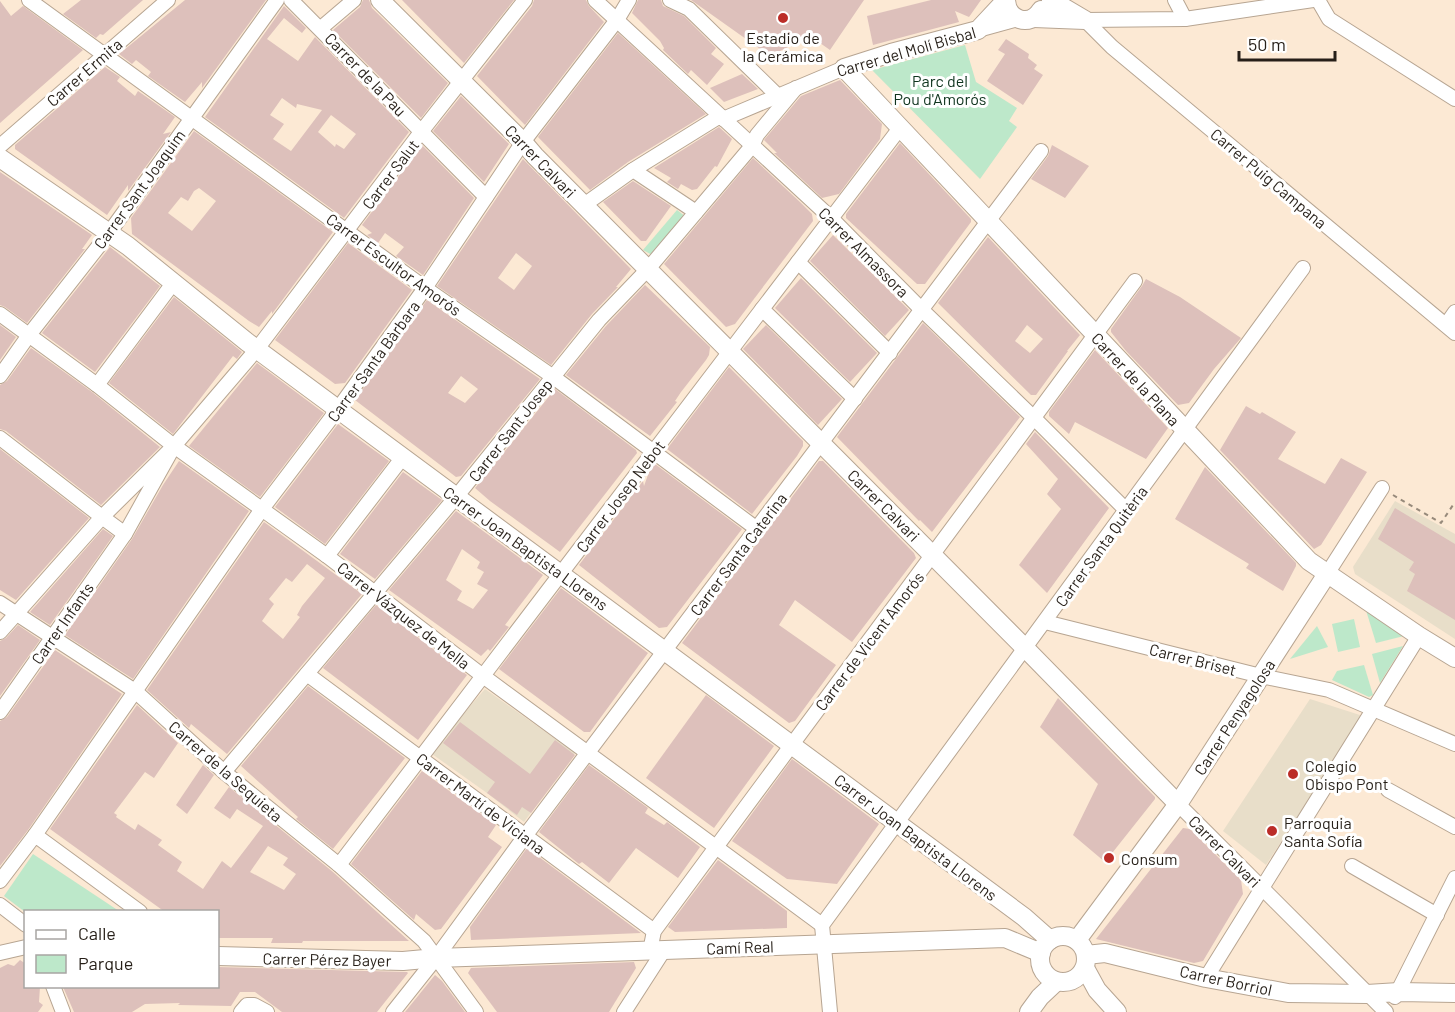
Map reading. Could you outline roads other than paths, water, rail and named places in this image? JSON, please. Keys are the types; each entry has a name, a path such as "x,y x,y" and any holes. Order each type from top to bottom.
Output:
{"street":[{"name":"Carrer Escultor Amorós","path":"29,0 425,288 552,376 652,453 757,529"},
{"name":"Carrer Ermita","path":"0,146 168,0"},
{"name":"Carrer Sant Joaquim","path":"0,376 109,233 277,0"},
{"name":"Carrer de la Pau","path":"291,0 486,197"},
{"path":"321,28 354,0"},
{"name":"Carrer Calvari","path":"380,0 1385,1012"},
{"name":"Carrer Salut","path":"174,446 257,349 421,132 525,0"},
{"name":"Carrer Almassora","path":"596,0 831,218 1126,511"},
{"name":"Carrer Santa Bàrbara","path":"0,881 262,509 338,409 425,288 523,142 617,20 629,0"},
{"path":"670,0 688,9 778,96"},
{"path":"1006,0 1009,11 1026,19 1041,10 1043,0"},
{"path":"978,30 1006,0"},
{"path":"1052,0 1085,20"},
{"path":"1175,0 1185,19"},
{"name":"Carrer del Molí Bisbal","path":"584,205 633,170 721,118 844,68 891,53 1026,19 1185,19 1313,0"},
{"path":"1318,0 1329,19 1455,99"},
{"name":"Carrer Puig Campana","path":"1085,20 1121,54 1450,329"},
{"name":"Carrer de la Plana","path":"844,68 1309,561 1455,658"},
{"name":"Carrer Sant Josep","path":"225,772 456,497 599,320 648,269 752,146 757,135 796,88"},
{"name":"Carrer Josep Nebot","path":"339,865 900,128"},
{"name":"Carrer Santa Caterina","path":"393,1012 436,958 525,836 1041,151"},
{"name":"Carrer Joan Baptista Llorens","path":"0,158 109,233 257,349 1024,917 1045,947"},
{"path":"633,170 696,212"},
{"path":"798,262 890,352"},
{"name":"Carrer Santa Quitèria","path":"822,925 1303,268"},
{"name":"Carrer de Vicent Amorós","path":"657,950 654,931 1135,281"},
{"path":"97,385 174,282"},
{"path":"762,309 855,399"},
{"path":"1450,329 1455,312"},
{"name":"Carrer Vázquez de Mella","path":"0,314 97,385 174,446 327,556 483,676 822,925"},
{"path":"0,438 125,534"},
{"path":"0,632 102,517 174,446"},
{"name":"Carrer Infants","path":"0,712 125,534 174,446"},
{"path":"327,556 403,458"},
{"name":"Carrer Penyagolosa","path":"1071,966 1382,488"},
{"name":"Carrer de la Sequieta","path":"0,603 135,691 225,772 339,865 424,940 475,1012"},
{"name":"Carrer Briset","path":"1045,622 1261,676 1329,690 1455,744"},
{"path":"1206,978 1419,636"},
{"name":"Carrer Martí de Viciana","path":"308,674 654,931"},
{"path":"1388,790 1455,827"},
{"path":"34,835 137,910"},
{"path":"1352,866 1437,915"},
{"path":"1385,1012 1399,992 1455,878"},
{"path":"0,905 24,923"},
{"path":"808,915 831,913"},
{"path":"822,925 830,1012"},
{"name":"Carrer Borriol","path":"1045,947 1063,936 1071,966 1105,953 1206,978 1288,993 1454,993"},
{"name":"Camí Real","path":"436,958 1005,938 1045,947"},
{"path":"0,952 24,947"},
{"path":"1045,947 1041,968 1071,966 1117,1012"},
{"path":"624,1012 657,950"},
{"name":"Carrer Pérez Bayer","path":"219,956 403,961 436,958"},
{"path":"1035,1005 1071,966"},
{"path":"1071,966 1105,1012"},
{"path":"53,988 63,1012"},
{"path":"241,1012 248,1005 254,1005 265,1011"}],"place":[{"name":"Estadio de la Cerámica","path":"783,18"},
{"name":"Colegio Obispo Pont","path":"1293,774"},
{"name":"Parroquia Santa Sofía","path":"1272,831"},
{"name":"Consum","path":"1109,858"}],"park label":[{"name":"Parc del Pou d'Amorós","path":"940,89"}]}
